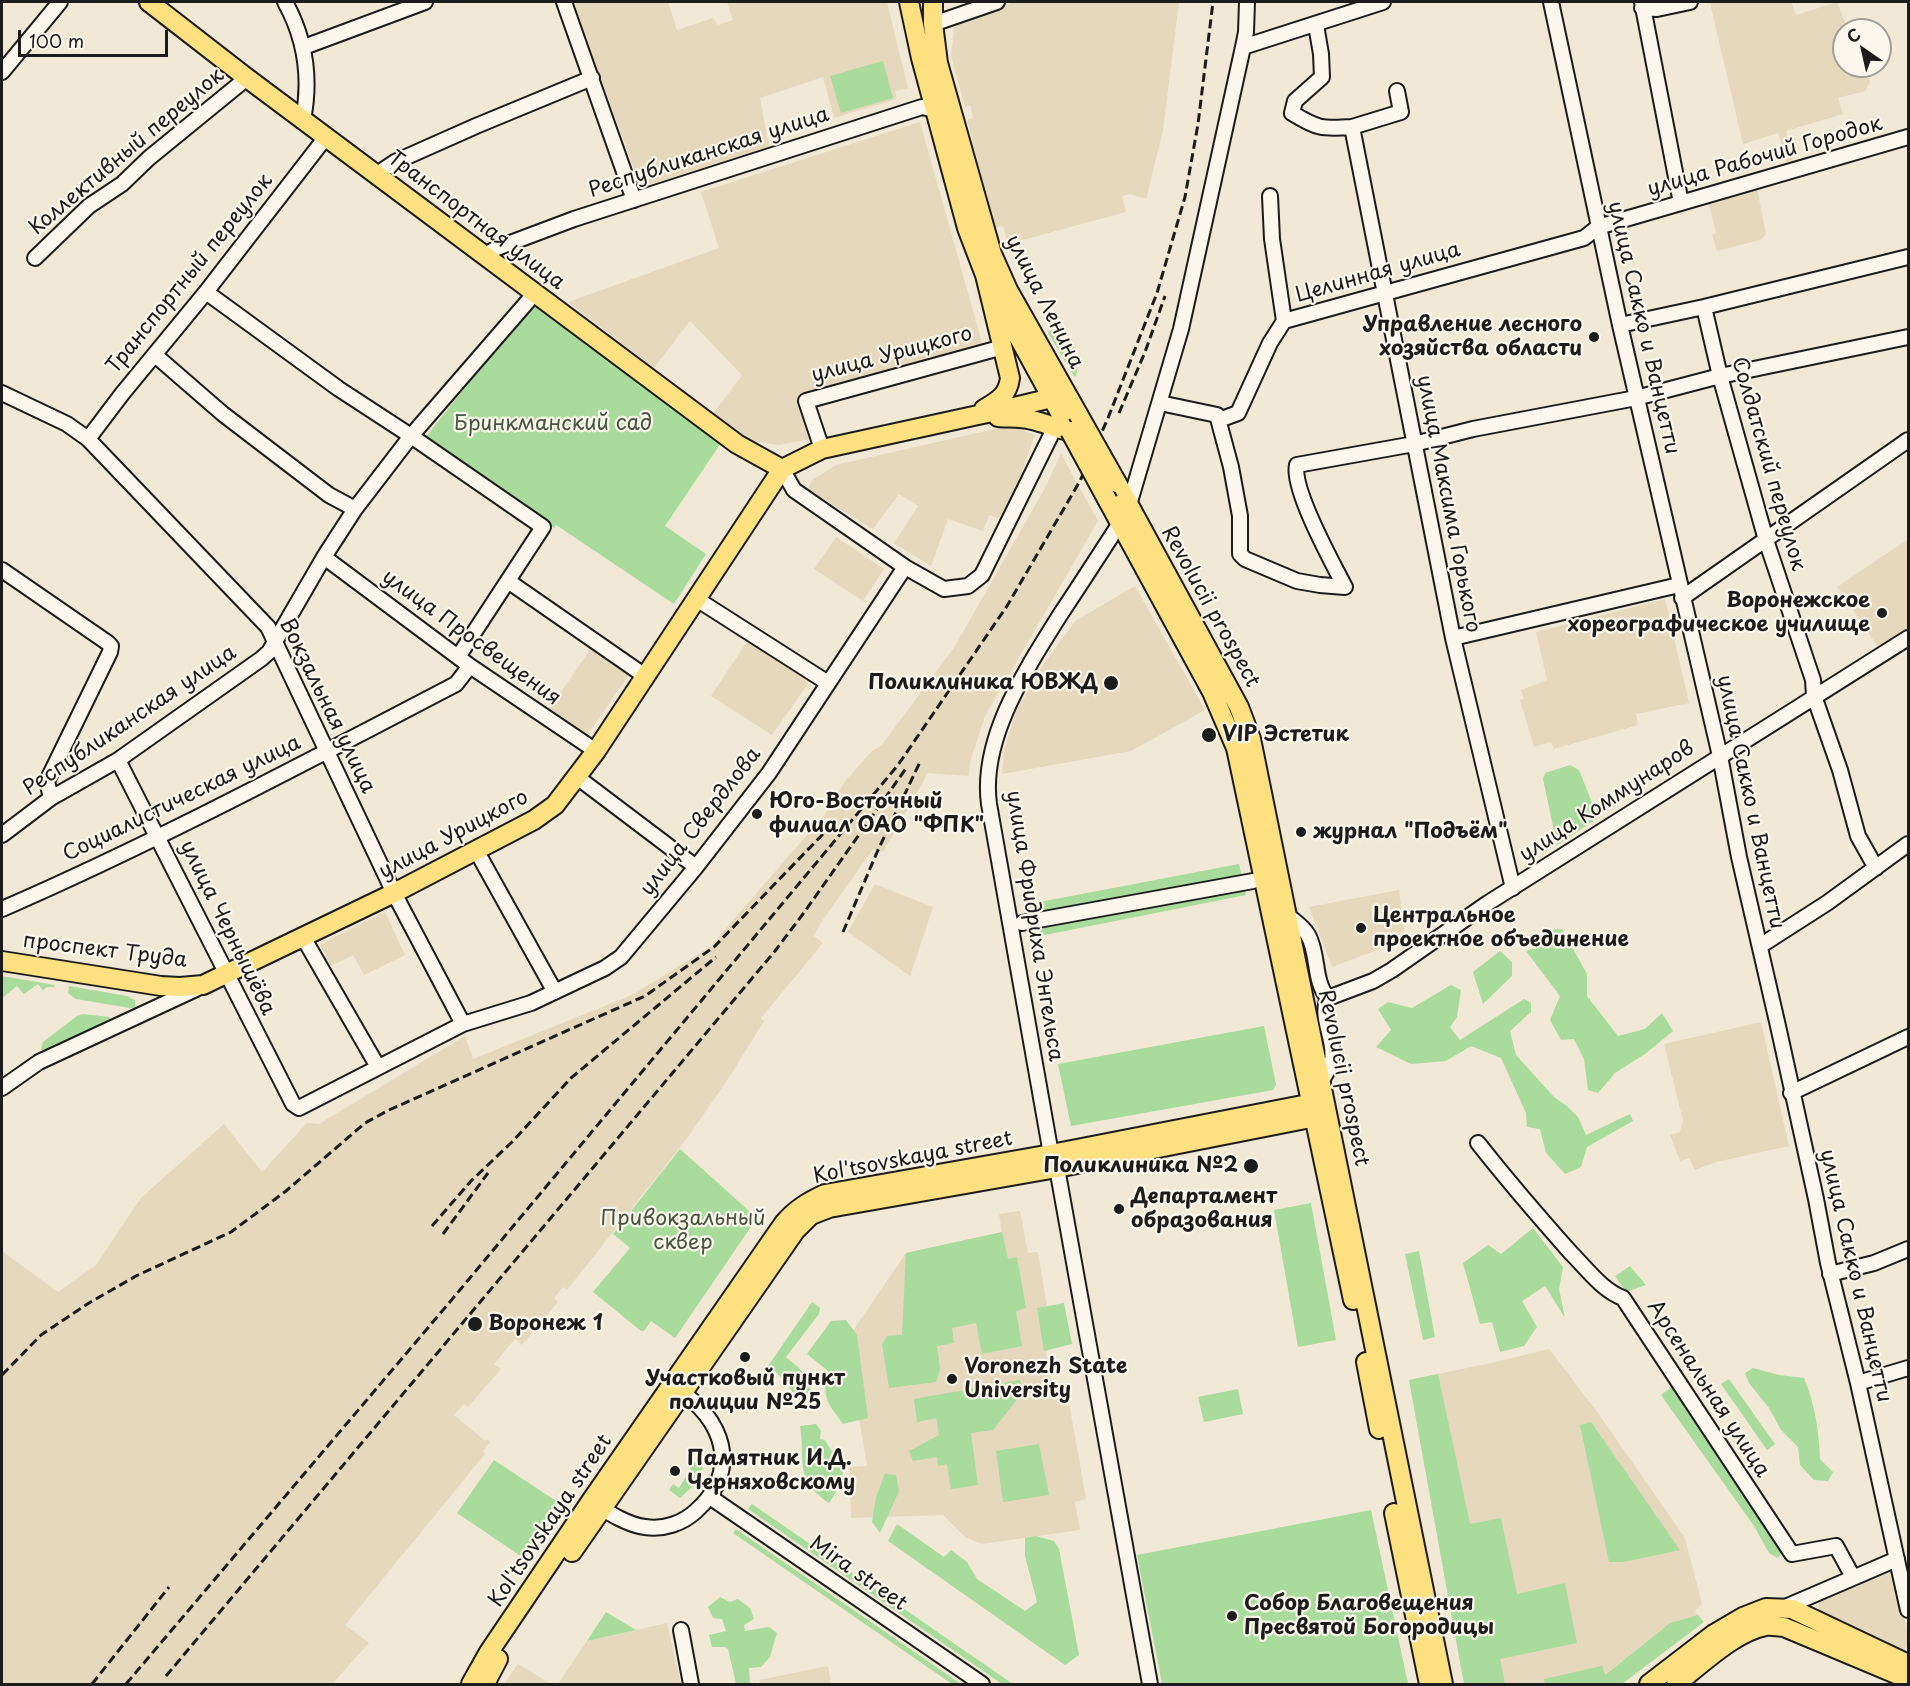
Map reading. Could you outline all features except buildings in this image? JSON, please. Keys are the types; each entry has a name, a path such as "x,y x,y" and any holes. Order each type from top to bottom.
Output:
{"main road":[{"name":"Транспортная улица","path":"149,2 246,78 737,444 782,468"},
{"name":"улица Ленина","path":"909,2 921,58 942,108 996,265 1058,394 1062,430 1120,523"},
{"name":"улица Ленина","path":"933,2 933,24 942,108 967,228 985,275 1010,378"},
{"name":"улица Ленина","path":"985,275 1058,394 1078,414 1129,505"},
{"name":"улица Урицкого","path":"972,416 998,401 1007,390 1010,378"},
{"name":"улица Урицкого","path":"203,985 394,893 534,820 555,805 596,751 782,468 822,448 972,416 1058,394"},
{"path":"972,416 1023,418 1062,430"},
{"name":"Revolucii prospect","path":"1129,505 1239,707 1251,739 1321,1082 1319,1109 1429,1684"},
{"name":"Revolucii prospect","path":"1120,523 1212,692 1236,748 1319,1109 1443,1684"},
{"name":"проспект Труда","path":"2,961 161,986 203,985"},
{"name":"Kol'tsovskaya street","path":"471,1684 489,1652 597,1505 677,1389 784,1223 806,1202 825,1194 1054,1161 1319,1109"},
{"name":"Kol'tsovskaya street","path":"486,1684 506,1646 597,1505"},
{"path":"1649,1684 1714,1634 1743,1617 1766,1608 1792,1609 1908,1664"},
{"path":"1676,1684 1725,1646 1751,1630 1768,1626 1784,1627 1908,1679"}],"street":[{"path":"2,72 60,2"},
{"path":"285,2 296,21 304,47 306,92 303,120"},
{"path":"304,47 425,2"},
{"path":"564,2 634,200"},
{"path":"933,24 997,2"},
{"path":"1129,505 1188,299 1246,32 1247,2"},
{"path":"1243,47 1383,2"},
{"name":"улица Сакко и Ванцетти","path":"1551,2 1636,398 1720,756 1739,857 1816,1198 1830,1274 1858,1383 1908,1611"},
{"path":"1682,203 1642,5 1658,9 1690,2"},
{"path":"1316,25 1322,77 1295,101 1292,113 1313,126 1324,129 1352,127 1401,112 1397,91"},
{"name":"Коллективный переулок","path":"35,258 89,206 122,184 149,158 246,78"},
{"path":"377,174 395,162 591,78"},
{"name":"Республиканская улица","path":"485,255 574,219 922,107 942,108"},
{"name":"улица Максима Горького","path":"1352,127 1454,638 1513,888"},
{"name":"Транспортный переулок","path":"88,439 326,137"},
{"name":"улица Рабочий Городок","path":"1598,226 1908,137"},
{"path":"1270,196 1272,239 1284,321"},
{"name":"Целинная улица","path":"1219,420 1238,413 1270,343 1284,321 1584,238 1598,226"},
{"path":"1620,325 1908,257"},
{"path":"206,292 339,389 543,527 458,657"},
{"name":"Республиканская улица","path":"2,835 51,798 118,760 261,659 275,644 280,630 355,509 411,436 535,293"},
{"name":"Солдатский переулок","path":"1704,307 1720,376 1766,540 1813,680 1814,696 1858,836 1876,868"},
{"path":"1160,403 1217,416 1240,516 1240,554 1245,559 1297,581 1345,587 1315,528 1303,498 1296,471 1297,465 1414,444 1473,429 1636,398 1720,376 1908,336"},
{"name":"улица Урицкого","path":"822,448 806,401 1003,347"},
{"path":"155,355 223,414 329,495 355,509"},
{"name":"Вокзальная улица","path":"2,393 67,424 88,439 268,627 394,893 463,1024"},
{"path":"782,468 794,490 905,567 944,589 968,586 982,575 1062,430"},
{"path":"1454,638 1681,591 1766,540 1908,440"},
{"name":"улица Фридриха Энгельса","path":"1120,523 1015,690 999,725 991,764 989,804 1150,1684"},
{"name":"улица Просвещения","path":"324,557 470,666 596,751"},
{"name":"улица Свердлова","path":"303,1107 463,1024 531,1004 605,968 621,957 696,867 769,773 905,567"},
{"path":"2,570 111,646 47,781 51,798"},
{"path":"508,581 645,676"},
{"path":"695,598 828,683"},
{"name":"улица Коммунаров","path":"1328,998 1373,981 1513,888 1908,638"},
{"name":"Социалистическая улица","path":"2,909 158,836 326,752 456,684 470,666"},
{"name":"улица Чернышёва","path":"118,760 293,1104 299,1108 303,1107"},
{"path":"577,777 696,867"},
{"path":"1760,946 1908,844"},
{"path":"476,850 555,992"},
{"path":"1022,923 1252,881"},
{"path":"1287,915 1309,936 1322,989 1328,998 1325,1010 1333,1058 1321,1082"},
{"path":"303,937 378,1067"},
{"name":"улица Урицкого","path":"2,1088 39,1062 203,985"},
{"path":"1791,1093 1908,1037"},
{"name":"Арсенальная улица","path":"1478,1143 1533,1212 1586,1269 1612,1294 1623,1298 1791,1554 1836,1546 1853,1577"},
{"path":"1830,1274 1874,1263 1908,1249"},
{"path":"1858,1383 1908,1368"},
{"path":"597,1505 622,1519 644,1527 661,1527 674,1525 688,1518 710,1497 718,1484 723,1467 722,1449 717,1432 710,1419 677,1389"},
{"name":"Mira street","path":"710,1497 982,1684"},
{"path":"1783,1608 1853,1577 1896,1554 1908,1544"},
{"path":"681,1630 691,1684"}],"shaded area":[{"path":"572,2 668,2 677,30 713,18 718,25 733,20 727,2 887,2 908,88 895,91 897,99 834,118 823,77 760,98 769,147 641,187"},
{"path":"1015,2 1179,2 1163,130 1146,199 1130,194 1122,196 1126,212 1008,244 1003,226 995,228 967,120 973,118 970,105 965,107 951,56 955,20"},
{"path":"1791,2 1796,15 1837,2 1843,18 1832,18 1832,78 1868,78 1870,82 1865,91 1838,98 1843,114 1786,131 1793,160 1786,162 1778,133 1743,144 1710,3"},
{"path":"920,122 986,357 809,403 821,437 779,445 751,441 713,414 742,375 690,321 654,368 568,302 719,248 701,192"},
{"path":"1757,188 1766,234 1760,240 1717,251 1712,235 1716,233 1708,201"},
{"path":"1008,426 1036,435 1005,520 989,515 983,531 948,519 931,566 894,543 918,506 899,494 873,529 808,490 812,480 836,465"},
{"path":"1061,454 1098,521 985,716 970,762 969,776 928,773 883,852 873,849 820,924 814,936 823,943 761,1018 764,1021 728,1079 685,1141 567,1290 563,1287 554,1298 558,1302 522,1345 515,1339 494,1364 501,1369 468,1407 464,1404 454,1415 485,1441 487,1439 490,1442 483,1451 485,1454 345,1625 369,1643 332,1684 2,1684 2,1251 58,1292 96,1265 141,1198 224,1124 262,1172 307,1123 319,1124 465,1036 473,1059 632,995 710,947 825,814 846,780 872,751 882,745 955,646 1045,488"},
{"path":"836,537 884,569 863,601 814,569"},
{"name":"Воронежское хореографическое училище","path":"1908,539 1908,632 1880,650 1837,587"},
{"name":"Поликлиника ЮВЖД","path":"1135,586 1205,710 1131,751 1002,774 1004,750 1016,712 1043,665 1075,621"},
{"path":"1665,599 1689,703 1636,714 1638,725 1554,749 1551,742 1534,747 1520,700 1524,699 1521,690 1547,680 1536,632"},
{"path":"748,640 810,681 772,735 711,696"},
{"path":"592,647 630,673 586,737 548,711"},
{"path":"875,884 933,907 910,976 848,932"},
{"name":"Центральное проектное объединение","path":"1399,890 1404,931 1387,946 1332,967 1309,907"},
{"path":"385,912 405,955 364,975 353,955 331,966 320,944"},
{"path":"1761,1022 1789,1146 1716,1162 1695,1170 1689,1158 1680,1161 1670,1135 1680,1132 1683,1121 1664,1044"},
{"name":"Voronezh State University","path":"1020,1211 1028,1253 1038,1252 1047,1306 1037,1308 1053,1388 1066,1386 1086,1499 1075,1502 1080,1530 982,1544 965,1537 943,1515 851,1518 849,1467 867,1466 846,1341 906,1253 1002,1232 999,1214"},
{"path":"1549,1349 1598,1413 1685,1538 1702,1604 1695,1611 1698,1615 1670,1623 1593,1684 1464,1684 1409,1380"},
{"path":"1894,1571 1908,1634 1904,1652 1818,1610 1819,1602"},
{"path":"667,1623 681,1684 558,1684 587,1641"},
{"path":"518,1664 551,1684 504,1684"},
{"path":"828,1666 831,1684 760,1684 759,1680"}],"green space":[{"path":"883,61 893,98 841,113 830,76"},
{"name":"Бринкманский сад","path":"531,304 721,443 665,526 706,554 674,604 556,525 554,528 425,438"},
{"path":"1049,330 1070,341 1074,347 1078,359 1076,376 1048,333"},
{"path":"1570,765 1579,770 1598,818 1557,845 1543,779 1545,773"},
{"path":"1239,864 1246,895 1030,938 1024,905"},
{"path":"1562,929 1587,974 1587,996 1618,1036 1645,1029 1662,1013 1673,1031 1645,1054 1615,1073 1598,1093 1588,1090 1584,1059 1574,1039 1561,1040 1550,1020 1560,996 1526,951 1541,945 1550,930"},
{"path":"1500,951 1512,962 1512,976 1483,1004 1473,972"},
{"path":"2,976 55,985 43,990 38,984 24,994 17,986 2,998"},
{"path":"1451,985 1461,990 1457,1017 1450,1027 1460,1040 1524,999 1531,1003 1531,1012 1510,1031 1516,1055 1554,1097 1578,1117 1586,1135 1630,1114 1633,1121 1587,1147 1581,1167 1565,1174 1546,1153 1540,1129 1527,1127 1526,1113 1501,1058 1471,1046 1446,1061 1411,1064 1376,1047 1391,1030 1378,1009 1388,1002 1412,1008"},
{"path":"69,986 127,996 135,1000 136,1009 76,999 68,993"},
{"path":"83,1014 109,1017 112,1021 44,1052 41,1049 43,1042 77,1016"},
{"path":"1264,1026 1276,1085 1273,1090 1071,1126 1058,1064"},
{"name":"Привокзальный сквер","path":"680,1149 757,1218 675,1338 651,1321 644,1331 641,1331 593,1292 630,1248 613,1234"},
{"path":"1311,1203 1336,1340 1298,1347 1274,1210"},
{"path":"1533,1228 1563,1267 1559,1289 1565,1318 1545,1286 1522,1301 1537,1327 1524,1346 1500,1352 1492,1322 1480,1324 1463,1263 1488,1245 1501,1254"},
{"path":"1002,1232 1008,1259 1017,1257 1026,1308 1016,1311 1022,1346 982,1354 976,1323 952,1328 954,1343 937,1346 940,1369 936,1382 889,1388 882,1344 887,1336 902,1335 906,1253"},
{"path":"1419,1251 1435,1337 1423,1340 1405,1254"},
{"path":"1630,1266 1646,1285 1626,1292 1615,1276"},
{"path":"812,1302 820,1308 819,1314 786,1357 803,1372 810,1387 812,1394 801,1402 777,1373 768,1366"},
{"path":"1064,1303 1072,1344 1044,1351 1037,1308"},
{"path":"846,1320 857,1335 868,1418 843,1424 827,1400 825,1388 828,1371 807,1354 831,1321"},
{"path":"1753,1368 1779,1375 1804,1378 1816,1418 1820,1459 1833,1472 1828,1481 1814,1480 1800,1465 1798,1447 1781,1430 1769,1408 1749,1383 1745,1373"},
{"path":"1438,1374 1470,1524 1501,1518 1517,1594 1565,1583 1577,1643 1500,1659 1505,1684 1464,1684 1409,1380"},
{"path":"1729,1379 1775,1444 1767,1450 1721,1384"},
{"path":"1020,1380 1023,1392 993,1430 971,1433 978,1485 951,1489 947,1464 938,1466 937,1457 913,1461 909,1451 939,1435 936,1418 917,1422 914,1399"},
{"path":"1676,1384 1769,1533 1783,1551 1778,1558 1769,1553 1754,1526 1661,1395"},
{"path":"1238,1389 1243,1414 1204,1422 1198,1397"},
{"path":"1591,1422 1680,1550 1624,1562 1609,1562 1580,1425"},
{"path":"816,1424 821,1431 820,1439 825,1440 834,1455 842,1454 843,1481 829,1503 810,1486 803,1469 800,1426"},
{"path":"1039,1444 1049,1495 1003,1502 996,1451"},
{"path":"690,1459 703,1468 693,1486 680,1498 669,1490 673,1484 679,1488 691,1469 686,1465"},
{"path":"494,1460 562,1505 525,1559 457,1513"},
{"path":"885,1474 896,1475 899,1491 880,1533 872,1522 876,1497"},
{"path":"752,1504 1013,1684 1002,1684 748,1509"},
{"path":"1371,1510 1408,1684 1162,1684 1137,1555"},
{"path":"897,1524 944,1557 951,1550 967,1562 977,1579 1025,1611 1037,1602 1025,1556 1025,1538 1036,1536 1054,1541 1059,1549 1079,1655 1065,1665 888,1541"},
{"path":"736,1529 961,1684 952,1684 733,1533"},
{"path":"720,1597 730,1602 738,1599 750,1608 754,1619 744,1625 745,1631 769,1627 777,1633 770,1657 761,1667 749,1668 750,1684 736,1684 728,1649 712,1647 709,1635 726,1631 722,1619 713,1618 708,1607"},
{"path":"606,1612 636,1630 587,1641"},
{"path":"1698,1615 1704,1622 1622,1684 1545,1684 1544,1679 1602,1666 1605,1675 1670,1623"}],"railway":[{"path":"126,1684 449,1303 898,765 1007,606 1080,481 1108,418 1157,293 1185,197 1198,124 1213,2"},
{"path":"1119,413 1145,352 1165,296"},
{"path":"843,932 878,850 921,760"},
{"path":"166,1676 775,951 907,767"},
{"path":"2,1375 41,1335 89,1303 136,1276 231,1232 286,1191 365,1123 389,1110 645,996 714,947 823,834"},
{"path":"432,1226 471,1181 512,1142 571,1078 716,957"},
{"path":"443,1234 488,1173"},
{"path":"92,1684 169,1587"}],"place":[{"name":"Управление лесного хозяйства области","path":"1594,337"},
{"name":"Воронежское хореографическое училище","path":"1882,613"},
{"name":"Поликлиника ЮВЖД","path":"1111,683"},
{"name":"VIP Эстетик","path":"1209,735"},
{"name":"Юго-Восточный филиал ОАО \"ФПК\"","path":"757,814"},
{"name":"журнал \"Подъём\"","path":"1301,832"},
{"name":"Центральное проектное объединение","path":"1361,928"},
{"name":"Поликлиника №2","path":"1251,1166"},
{"name":"Департамент образования","path":"1119,1209"},
{"name":"Воронеж 1","path":"475,1324"},
{"name":"Участковый пункт полиции №25","path":"745,1357"},
{"name":"Voronezh State University","path":"952,1379"},
{"name":"Памятник И.Д. Черняховскому","path":"675,1471"},
{"name":"Собор Благовещения Пресвятой Богородицы","path":"1232,1616"}]}
